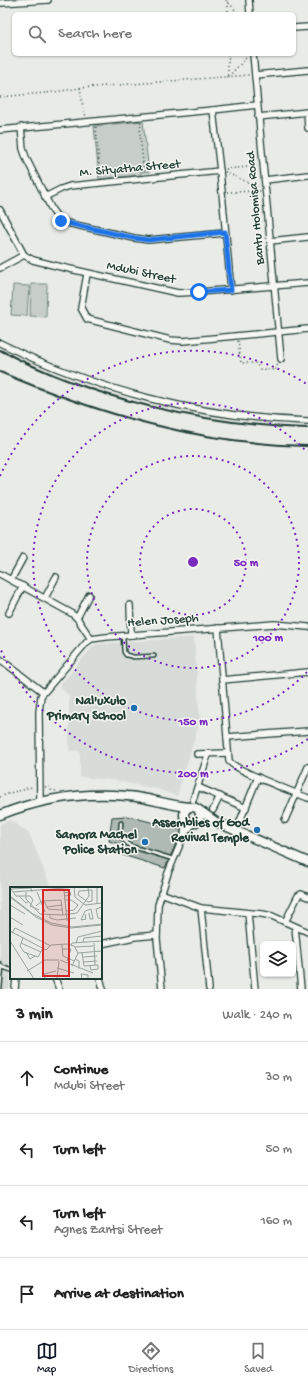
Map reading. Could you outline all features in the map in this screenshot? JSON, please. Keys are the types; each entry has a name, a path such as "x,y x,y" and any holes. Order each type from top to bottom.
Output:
{"street":[{"path":"0,3 48,0"},
{"path":"248,0 250,12"},
{"path":"296,28 308,28"},
{"name":"Bantu Holomisa Road","path":"253,56 281,359"},
{"path":"255,75 308,70"},
{"path":"0,130 257,105"},
{"path":"213,110 231,290"},
{"path":"258,117 307,112 308,128"},
{"path":"21,127 25,154 45,197 61,221 134,238 155,240 225,232"},
{"name":"M. Sityatha Street","path":"45,197 65,187 220,170"},
{"path":"265,180 308,176"},
{"path":"0,210 24,256 0,268"},
{"path":"270,241 308,237"},
{"name":"Mdubi Street","path":"24,256 33,260 87,274 178,292 231,290 308,284"},
{"path":"87,274 81,308 85,316 91,320 177,341 308,329"},
{"path":"0,343 32,359 69,374 150,398 225,414 308,421"},
{"path":"11,580 23,558"},
{"path":"0,574 71,613 77,618 91,639 82,647 41,696 39,712 40,802"},
{"path":"45,598 56,577"},
{"path":"9,613 23,586"},
{"path":"77,618 89,596"},
{"path":"130,605 131,635"},
{"name":"Helen Joseph","path":"91,639 123,635 274,624 308,627"},
{"path":"218,628 229,761 232,765 308,798"},
{"path":"1,662 43,692"},
{"path":"222,680 308,672"},
{"path":"227,738 308,731"},
{"path":"197,754 208,755 228,753"},
{"path":"162,989 157,935 158,905 173,859 184,834 185,810 192,803 208,755"},
{"path":"285,820 308,767"},
{"path":"240,821 258,777"},
{"path":"198,787 246,808"},
{"path":"0,815 22,806 75,796 127,796 150,799 169,804 192,803 216,822 308,862"},
{"path":"213,810 220,796"},
{"path":"169,804 191,823 216,822"},
{"path":"184,834 200,816 199,810"},
{"path":"161,893 201,908 267,915 308,931"},
{"path":"285,922 298,896 301,894 308,897"},
{"path":"201,908 209,989"},
{"path":"248,912 255,989"},
{"path":"295,927 301,989"},
{"path":"102,944 134,937 157,935"},
{"path":"15,989 16,979"},
{"path":"55,979 58,989"},
{"path":"100,979 103,989"}],"lane":[{"path":"123,635 124,652 126,655 134,657 154,656"},
{"path":"121,823 120,834 122,839 128,845 173,859"},
{"path":"0,989 1,966"}],"path":[{"path":"227,1 228,12"},
{"path":"227,1 237,12"},
{"path":"228,56 228,77"},
{"path":"228,77 248,56"},
{"path":"0,97 80,88 255,75"},
{"path":"80,88 84,114 96,127 101,182"},
{"path":"142,116 140,134 145,178"},
{"path":"220,170 263,165"},
{"path":"220,170 266,190"},
{"path":"222,192 266,190"},
{"path":"237,336 242,364 256,364 260,369 275,370 281,359"},
{"path":"0,797 29,787 35,788"}],"shaded area":[{"path":"143,121 149,172 141,172 141,175 99,179 94,126"},
{"path":"31,284 47,284 46,317 30,316"},
{"path":"13,285 29,286 27,316 11,315"},
{"name":"Nal'uxulo Primary School","path":"194,637 200,721 177,796 157,789 111,780 80,777 80,751 69,751 69,696 59,686 93,646 98,644"},
{"path":"10,820 29,833 51,887 10,887 9,989 0,989 0,824"}],"building":[{"name":"Samora Machel Police Station","path":"127,816 182,830 165,868 116,853 119,844 109,841 112,817"}],"railway":[{"path":"0,350 73,382 150,406 189,415 228,421 268,426 308,428"},
{"path":"0,372 74,401 150,424 228,440 308,446"}],"place":[{"name":"Nal'uxulo Primary School","path":"134,708"},
{"name":"Assemblies of God Revival Temple","path":"257,830"},
{"name":"Samora Machel Police Station","path":"145,842"}],"route":[{"path":"61,221 118,235 148,240 225,232 231,290 199,292"}]}
